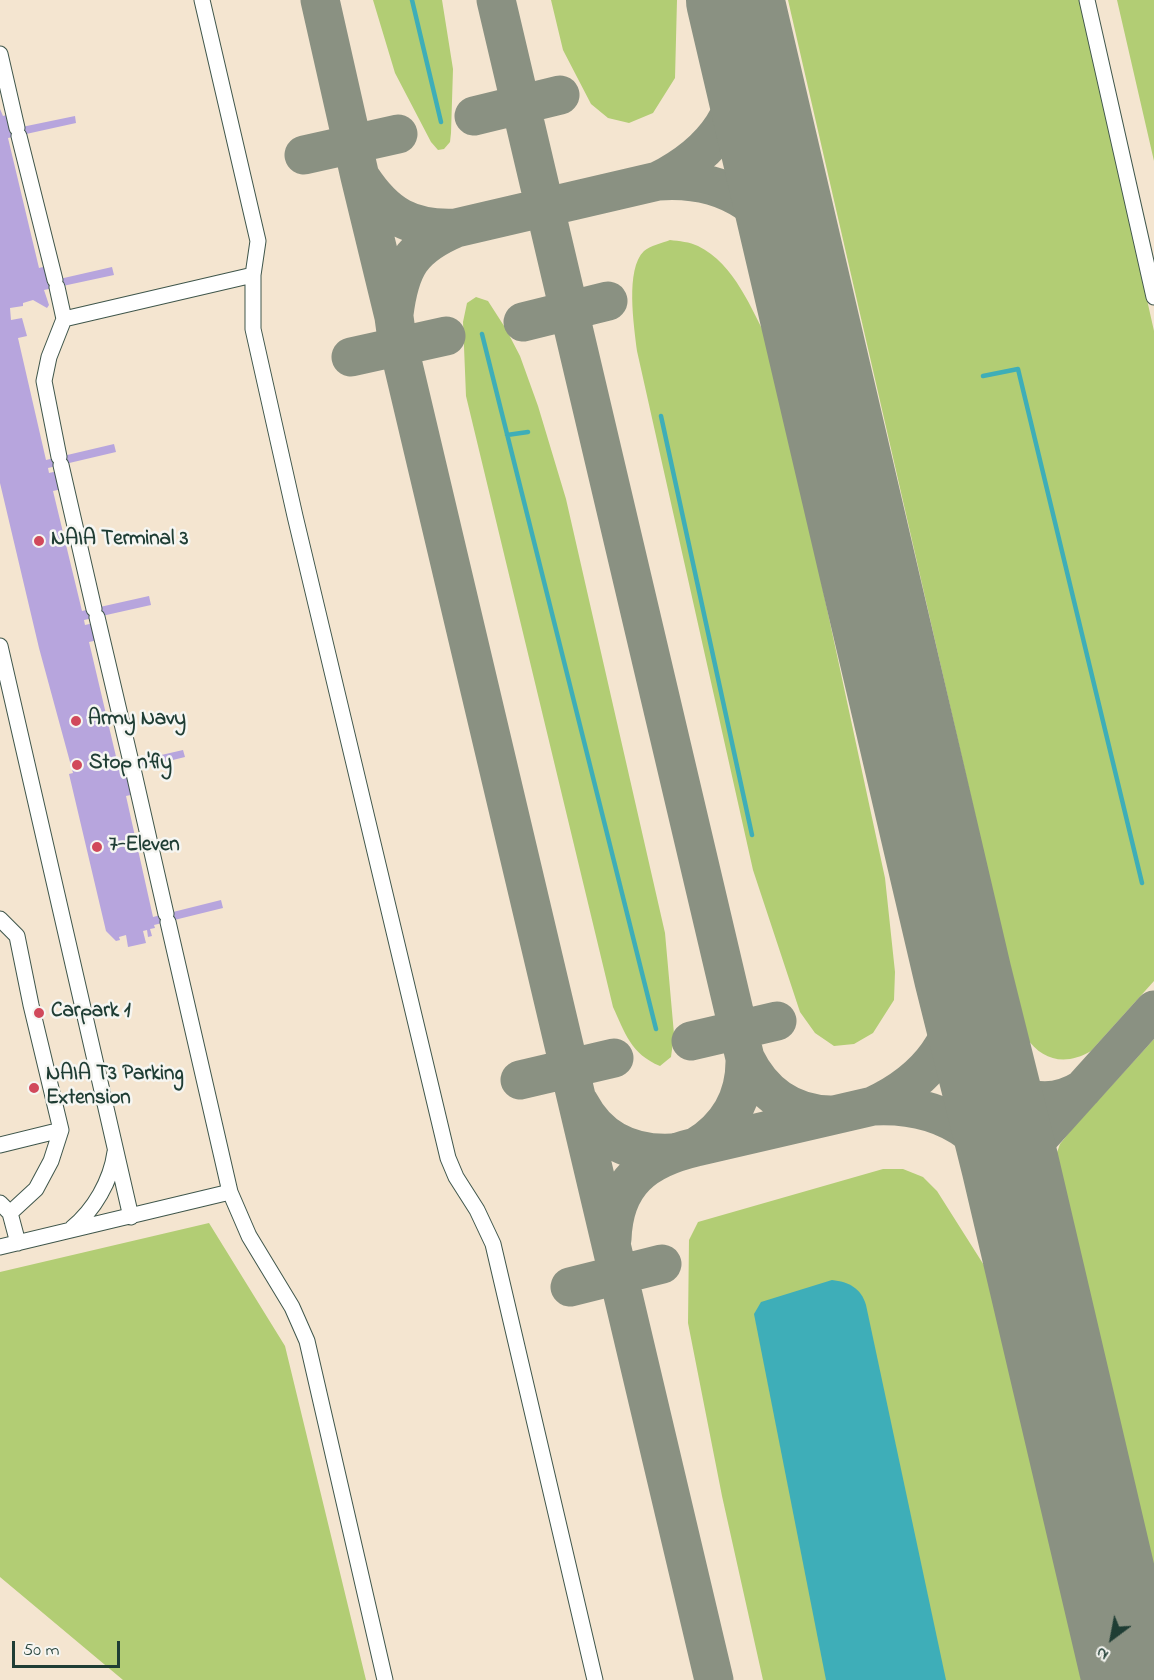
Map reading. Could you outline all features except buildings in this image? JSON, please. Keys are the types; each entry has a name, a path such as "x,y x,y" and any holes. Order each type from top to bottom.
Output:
{"lane":[{"path":"202,0 258,241 253,275 253,329 295,516 448,1158 456,1177 477,1210 494,1244 595,1680"},
{"path":"1087,0 1154,297"},
{"path":"0,54 64,319 49,357 44,381 60,461 230,1192 249,1236 292,1307 307,1341 385,1680"},
{"path":"64,319 253,275"},
{"path":"0,646 131,1217"},
{"path":"0,919 17,936 61,1130 51,1161 36,1189 5,1208 18,1243"},
{"path":"0,1145 61,1130"},
{"path":"69,1231 91,1211 112,1166 116,1146"},
{"path":"0,1247 230,1192"}],"green space":[{"path":"373,0 442,0 453,69 450,142 444,149 438,150 431,142 395,73"},
{"path":"551,0 677,0 675,78 653,113 629,123 608,118 591,104 563,50"},
{"path":"788,0 1080,0 1154,331 1154,981 1091,1051 1073,1059 1055,1059 1047,1056 1032,1045 1026,1037"},
{"path":"1117,0 1154,0 1154,161"},
{"path":"670,240 698,246 722,264 749,302 770,344 885,878 895,972 894,1000 873,1033 854,1044 834,1046 815,1033 800,1012 753,870 637,351 632,298 634,271 644,251"},
{"path":"476,297 488,301 520,356 538,406 566,499 665,933 674,1034 671,1057 660,1066 642,1055 630,1042 613,1007 466,396 463,322 467,303"},
{"path":"1154,1039 1154,1578 1055,1158 1060,1144 1072,1129"},
{"path":"883,1169 903,1169 923,1177 937,1191 987,1270 1082,1680 763,1680 722,1496 688,1323 689,1240 698,1222"},
{"path":"209,1223 285,1346 366,1680 123,1680 0,1577 0,1272"}],"water":[{"path":"832,1280 854,1287 861,1294 866,1305 946,1680 826,1680 754,1314 761,1302"}],"waterway":[{"path":"412,0 441,122"},
{"path":"482,334 656,1029"},
{"path":"983,376 1018,369 1142,883"},
{"path":"661,416 752,835"},
{"path":"507,435 528,432"}],"taxiway":[{"path":"320,0 394,317 397,339 714,1680"},
{"path":"496,0 745,1058 742,1086 733,1110 718,1130 696,1147"},
{"path":"658,181 696,156 723,127 739,90 746,45"},
{"path":"474,116 560,95"},
{"path":"304,155 398,134"},
{"path":"361,178 380,202 401,218 426,226 456,228"},
{"path":"394,314 400,283 410,260 418,251 441,235 456,228 658,181 703,184 724,190 742,199 759,211 773,226 797,265"},
{"path":"523,322 608,301"},
{"path":"351,357 446,336"},
{"path":"873,1106 910,1084 938,1055 956,1019 963,976"},
{"path":"1016,1190 1017,1171 1026,1152 1154,1010"},
{"path":"691,1041 777,1021"},
{"path":"520,1080 614,1058"},
{"path":"745,1058 760,1082 779,1099 803,1111 830,1115"},
{"path":"987,1066 1006,1087 1030,1099 1056,1100 1083,1089"},
{"path":"580,1104 597,1127 618,1143 643,1151 672,1153"},
{"path":"612,1239 614,1219 626,1188 636,1176 662,1158 696,1147 873,1106 926,1111 970,1132 1002,1168 1013,1191 1021,1218"},
{"path":"570,1287 662,1264"}],"runway":[{"path":"735,0 963,976 1010,1164 1131,1680"}],"place":[{"name":"NAIA Terminal 3","path":"39,541"},
{"name":"Army Navy","path":"76,721"},
{"name":"Stop n'fly","path":"77,765"},
{"name":"7-Eleven","path":"97,847"},
{"name":"Carpark 1","path":"39,1013"},
{"name":"NAIA T3 Parking Extension","path":"34,1088"}]}
